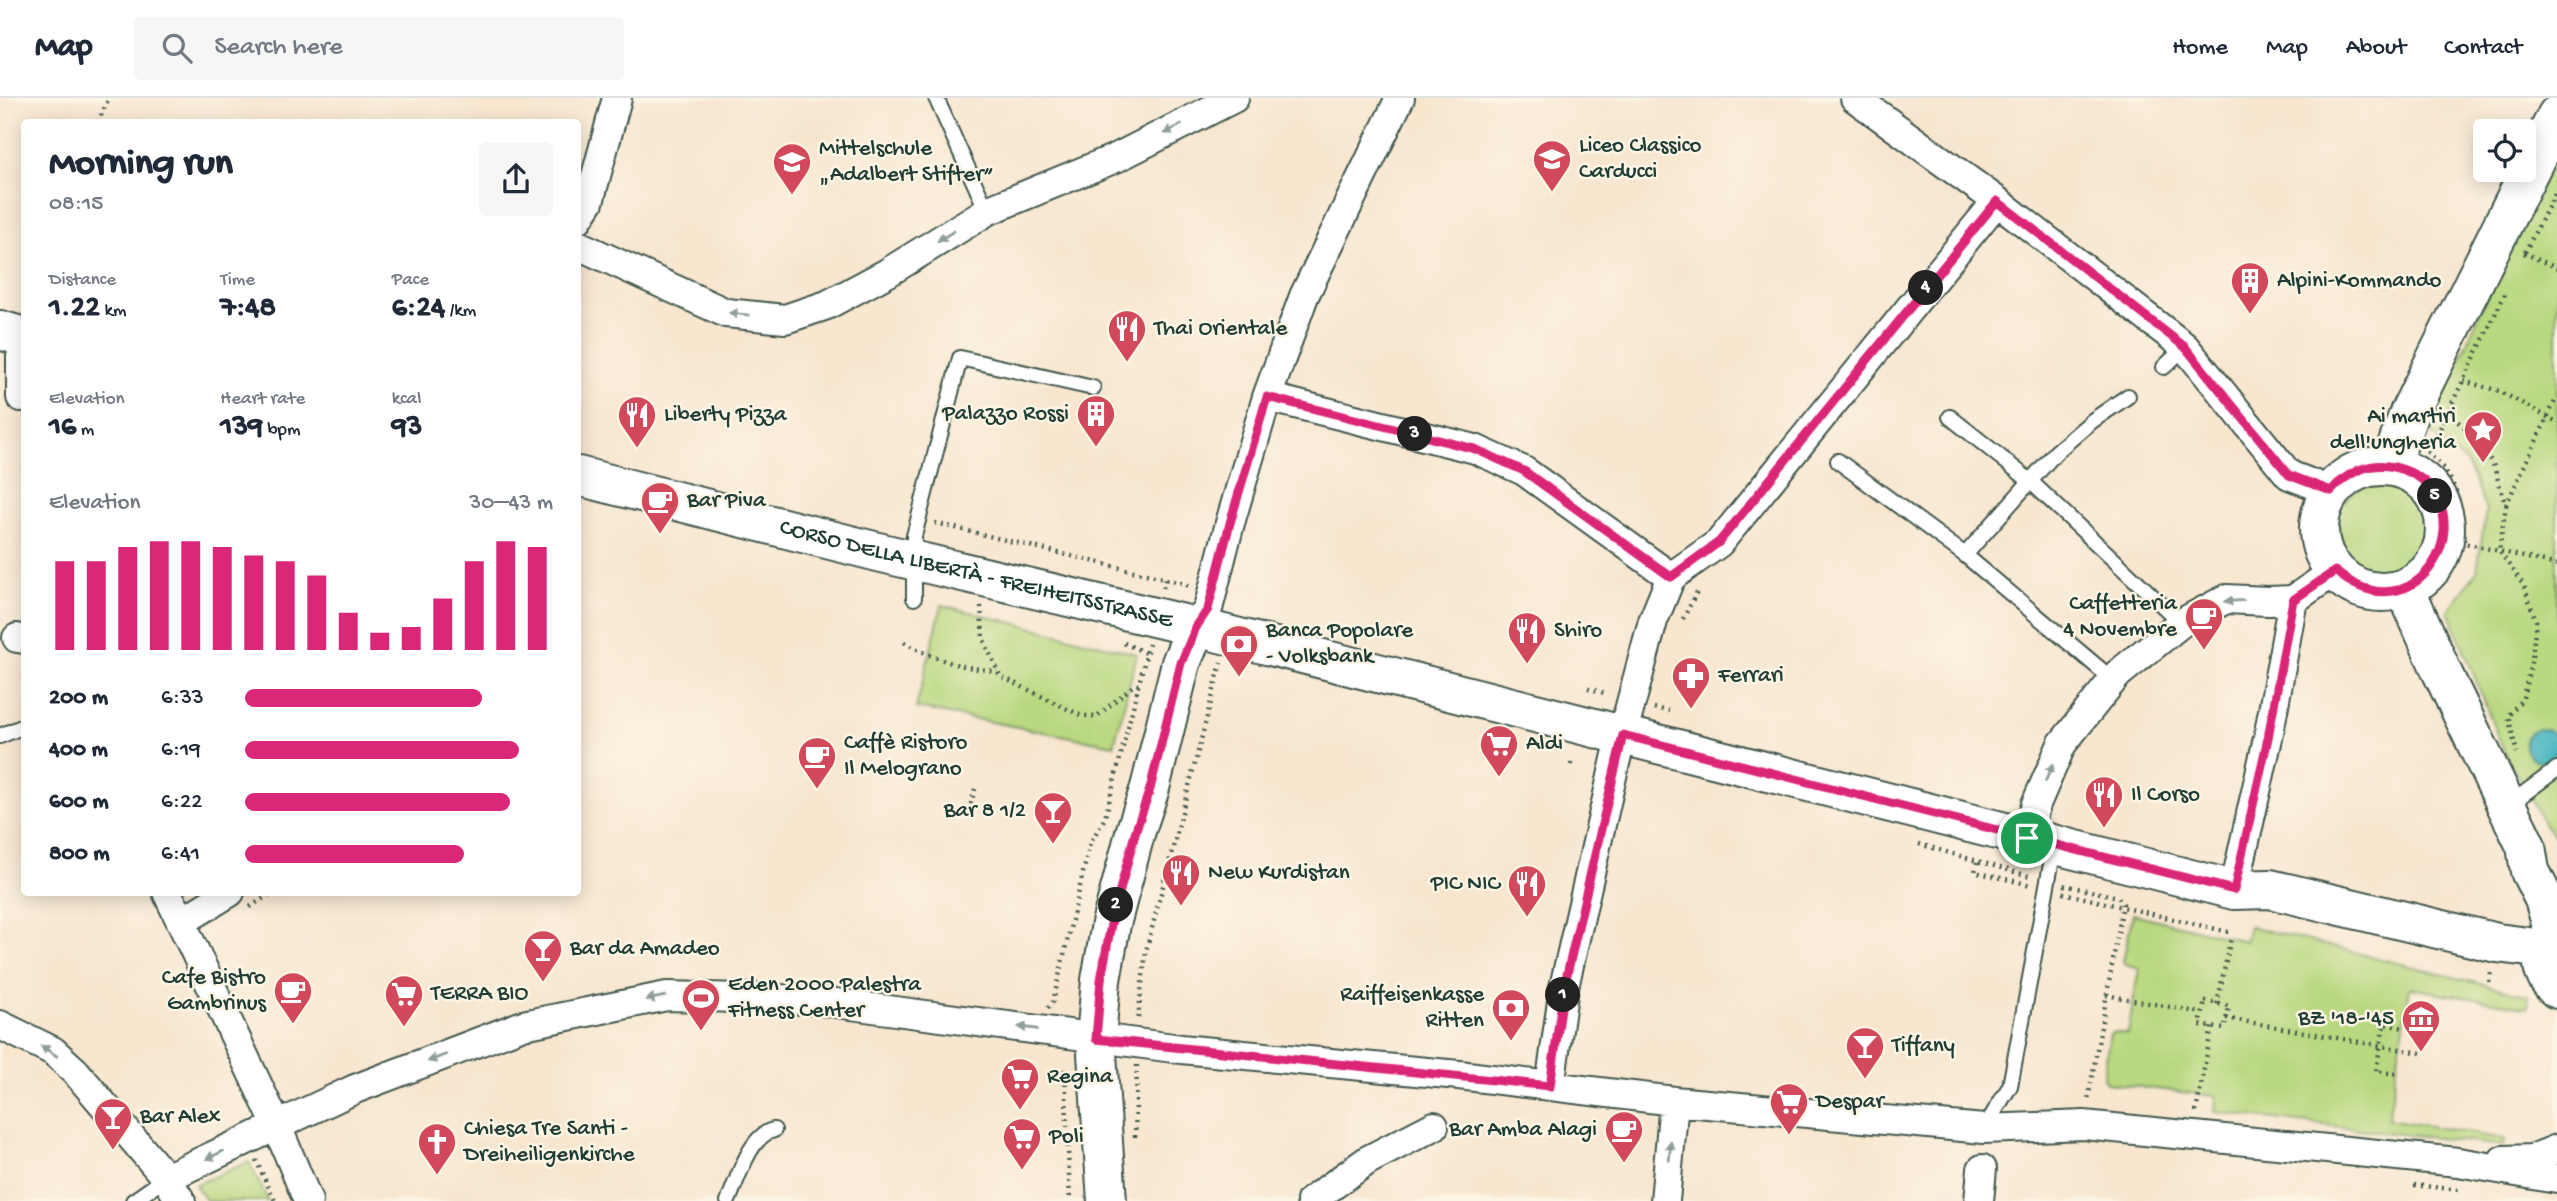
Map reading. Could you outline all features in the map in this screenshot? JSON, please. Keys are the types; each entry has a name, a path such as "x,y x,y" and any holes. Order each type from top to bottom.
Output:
{"main road":[{"path":"2390,466 2409,413 2557,115"},
{"path":"0,330 21,336"},
{"path":"2390,466 2409,471 2426,483 2440,504 2445,523 2440,552 2431,568 2405,588 2386,592 2365,589 2350,583 2335,571 2323,551 2318,530 2322,507 2331,491 2352,473 2368,467 2390,466"},
{"name":"CORSO DELLA LIBERTÀ - FREIHEITSSTRASSE","path":"581,477 915,579 1198,609 1981,845 2041,841 2234,890 2265,909 2551,958"},
{"path":"2405,588 2436,660 2526,846 2530,871 2544,899 2551,923 2551,958"},
{"path":"1107,1201 1096,1039 1101,980 1111,924 1198,609"},
{"path":"2526,846 2545,862 2557,879"}],"street":[{"path":"581,214 589,202 617,98"},
{"path":"581,246 726,313 785,319 827,305 887,273 987,211 1118,157 1234,98"},
{"path":"1198,609 1208,609 1267,397 1304,296 1399,98"},
{"path":"1855,98 1997,201 2185,347 2289,475 2331,491"},
{"path":"1550,1086 1564,987 1623,735 1653,621 1671,577 1719,542 1997,201"},
{"path":"15,399 21,358"},
{"path":"1267,397 1488,454 1524,471 1671,577"},
{"path":"2041,841 2036,804 2062,744 2113,680 2181,623 2227,599 2293,600 2335,571"},
{"path":"2234,890 2268,738 2293,600"},
{"path":"169,896 277,1126 308,1201"},
{"path":"181,922 223,896"},
{"path":"166,1178 355,1089 523,1025 667,996 813,1000 1096,1039 1550,1086 1674,1101 1983,1150 2084,1125 2458,1162 2557,1179"},
{"path":"0,1025 53,1052 75,1071 166,1178 181,1201"},
{"path":"1665,1201 1674,1101"},
{"path":"1311,1201 1368,1160 1434,1126"},
{"path":"2458,1162 2532,1159 2557,1149"},
{"path":"1979,1201 1983,1150"}],"lane":[{"path":"936,98 987,211"},
{"path":"2164,367 2185,347"},
{"path":"915,579 914,536 960,358 1093,388"},
{"path":"1965,555 2056,452 2127,396"},
{"path":"1950,417 2029,480 2181,623"},
{"path":"1838,461 1965,555 2113,680"},
{"path":"0,736 21,727"},
{"path":"2507,807 2557,769"},
{"path":"1983,1150 2010,1086 2041,841"},
{"path":"728,1201 754,1143 767,1131 774,1130"},
{"path":"133,1201 166,1178"}],"path":[{"path":"99,119 109,98"},
{"path":"2519,265 2557,190"},
{"path":"2524,253 2557,268"},
{"path":"2438,434 2508,288"},
{"path":"2463,382 2499,391 2557,422"},
{"path":"2516,748 2508,716 2523,698 2532,658 2536,621 2524,586 2499,551 2506,506 2557,397"},
{"path":"2448,413 2472,433 2493,464 2506,506"},
{"path":"927,523 939,522 1183,583 1198,609"},
{"path":"2464,542 2557,565"},
{"path":"1679,627 1703,582"},
{"path":"981,605 983,638 1000,676 1080,715 1096,717 1134,685 1139,685"},
{"path":"904,642 929,656 965,669 998,671"},
{"path":"1036,1030 1038,1014 1052,1002 1090,843 1105,818 1146,654"},
{"path":"1135,1142 1138,1020 1146,951 1219,673 1226,675"},
{"path":"1588,688 1607,694"},
{"path":"1655,695 1652,708 1669,711"},
{"path":"969,811 976,785"},
{"path":"1918,844 1981,845"},
{"path":"2084,1125 2122,907 2121,899 2099,893"},
{"path":"2122,907 2232,936 2217,1004"},
{"path":"2106,995 2202,1013"},
{"path":"2205,1001 2229,1006 2224,1029 2200,1024 2202,1013 2205,1001"},
{"path":"2226,1018 2421,1053"},
{"path":"2396,1074 2376,1071 2380,1046 2384,1024 2404,1028"},
{"path":"2199,1094 2211,1026"},
{"path":"1065,1061 1070,1201"},
{"path":"248,1156 257,1161 275,1201"}],"green space":[{"path":"2557,133 2557,839 2544,826 2504,752 2449,611 2477,571 2486,509 2467,464 2429,431"},
{"path":"2381,483 2399,487 2414,497 2424,512 2428,530 2424,548 2414,563 2399,573 2381,577 2363,573 2348,563 2338,548 2334,530 2338,512 2348,497 2363,487"},
{"path":"942,605 1137,654 1114,745 916,708"},
{"path":"2133,914 2245,941 2249,926 2529,996 2528,1007 2524,1007 2410,988 2388,1119 2504,1139 2503,1146 2215,1112 2216,1096 2106,1083 2103,1078 2110,1034 2128,1034 2139,968 2123,961"},
{"path":"249,1162 268,1201 207,1201 195,1185"}],"water":[{"path":"2541,729 2553,733 2557,745 2553,757 2541,761 2529,757 2525,745 2529,733"}],"place":[{"name":"Liceo Classico Carducci","path":"1552,193"},
{"name":"Mittelschule „Adalbert Stifter”","path":"792,196"},
{"name":"Alpini-Kommando","path":"2250,315"},
{"name":"Thai Orientale","path":"1127,363"},
{"name":"Palazzo Rossi","path":"1096,448"},
{"name":"Liberty Pizza","path":"637,449"},
{"name":"Ai martiri dell'ungheria","path":"2483,464"},
{"name":"Bar Piva","path":"660,535"},
{"name":"Caffetteria 4 Novembre","path":"2204,651"},
{"name":"Shiro","path":"1527,665"},
{"name":"Banca Popolare - Volksbank","path":"1239,678"},
{"name":"Ferrari","path":"1691,710"},
{"name":"Aldi","path":"1499,778"},
{"name":"Caffè Ristoro Il Melograno","path":"817,790"},
{"name":"Il Corso","path":"2104,829"},
{"name":"Bar 8 1/2","path":"1053,845"},
{"name":"New Kurdistan","path":"1181,907"},
{"name":"PIC NIC","path":"1527,918"},
{"name":"Bar da Amadeo","path":"543,983"},
{"name":"Cafe Bistro Gambrinus","path":"293,1025"},
{"name":"TERRA BIO","path":"404,1028"},
{"name":"Eden 2000 Palestra Fitness Center","path":"701,1032"},
{"name":"Raiffeisenkasse Ritten","path":"1511,1042"},
{"name":"BZ '18-'45","path":"2421,1053"},
{"name":"Tiffany","path":"1865,1080"},
{"name":"Regina","path":"1020,1111"},
{"name":"Despar","path":"1789,1136"},
{"name":"Bar Alex","path":"113,1151"},
{"name":"Bar Amba Alagi","path":"1624,1164"},
{"name":"Poli","path":"1022,1171"},
{"name":"Chiesa Tre Santi - Dreiheiligenkirche","path":"437,1176"}],"route":[{"path":"1997,201 2185,347 2289,475 2331,491 2352,473 2368,467 2390,466 2409,471 2426,483 2440,504 2445,523 2440,552 2431,568 2405,588 2386,592 2365,589 2350,583 2335,571 2293,600 2268,738 2234,890 2027,838 1623,735 1564,987 1550,1086 1096,1039 1101,980 1111,924 1136,830 1150,789 1181,663 1196,627 1208,609 1267,397 1475,449 1524,471 1671,577 1719,542 1997,201"}]}
